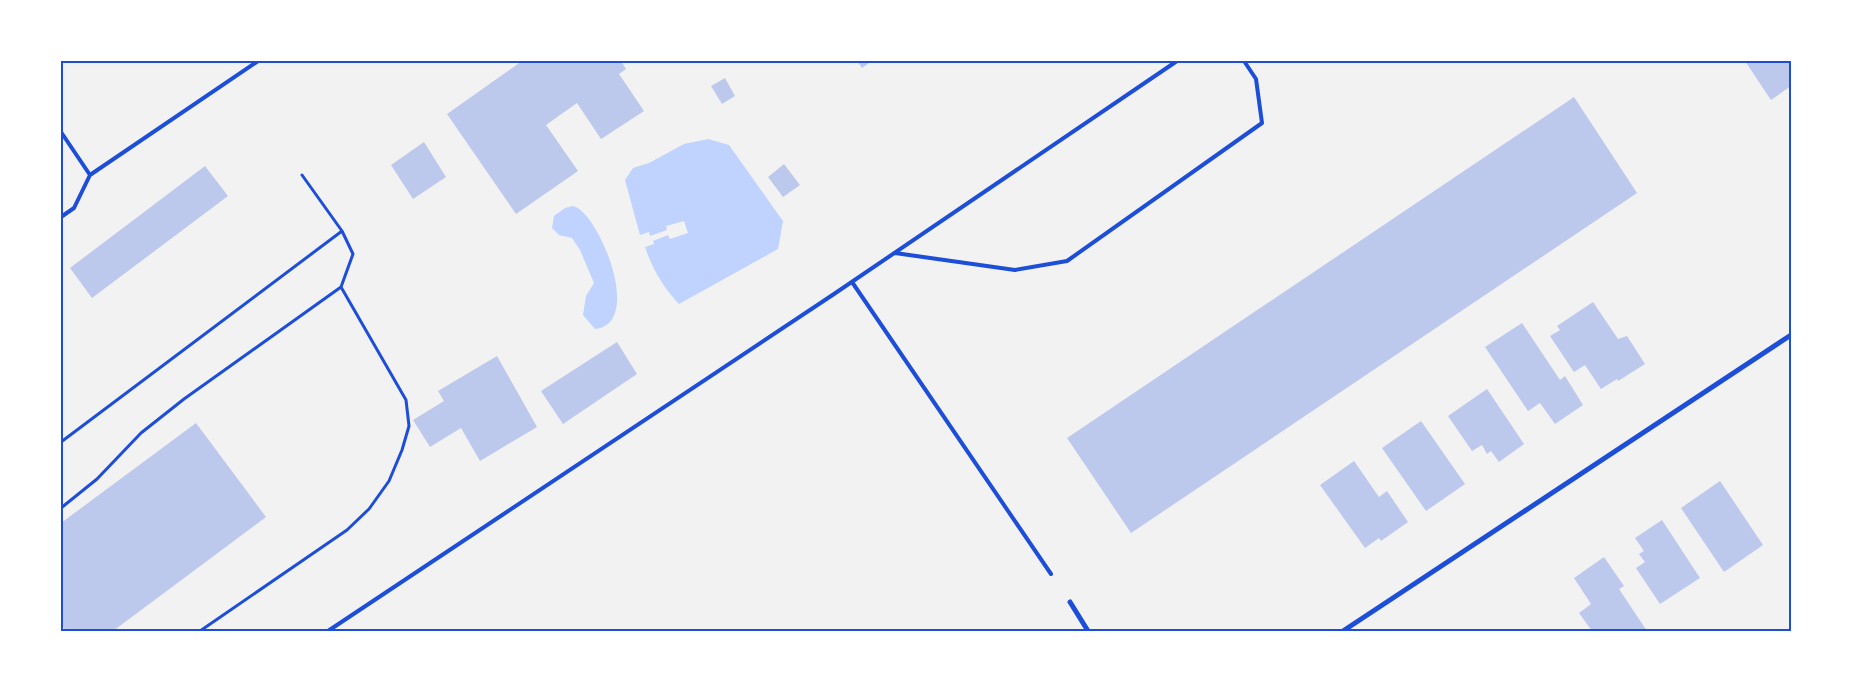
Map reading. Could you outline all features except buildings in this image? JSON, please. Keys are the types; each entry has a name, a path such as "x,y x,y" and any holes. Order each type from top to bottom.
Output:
{"street":[{"path":"1343,631 1791,335"},
{"path":"1070,602 1088,631"}],"lane":[{"path":"61,217 74,208 90,175 258,61"},
{"path":"328,631 896,253 1177,61"},
{"path":"896,253 1015,270 1067,261 1262,123 1256,80 1244,61"},
{"path":"61,132 90,175"},
{"path":"852,282 1051,574"}],"path":[{"path":"61,508 97,479 148,427 341,287 353,254 342,231 302,176"},
{"path":"61,442 342,231"},
{"path":"200,631 347,530 369,509 389,481 402,450 409,426 406,400 341,287"}],"water":[{"path":"708,139 729,145 783,221 778,249 679,304 659,278 645,247 654,244 653,241 668,235 670,239 688,233 684,221 666,226 667,230 650,236 649,232 640,235 625,180 633,168 649,163 684,144"},
{"path":"573,206 583,213 594,227 604,246 617,289 616,308 609,322 595,329 583,315 586,296 594,283 580,250 572,238 559,235 552,228 554,216 565,208"}]}
